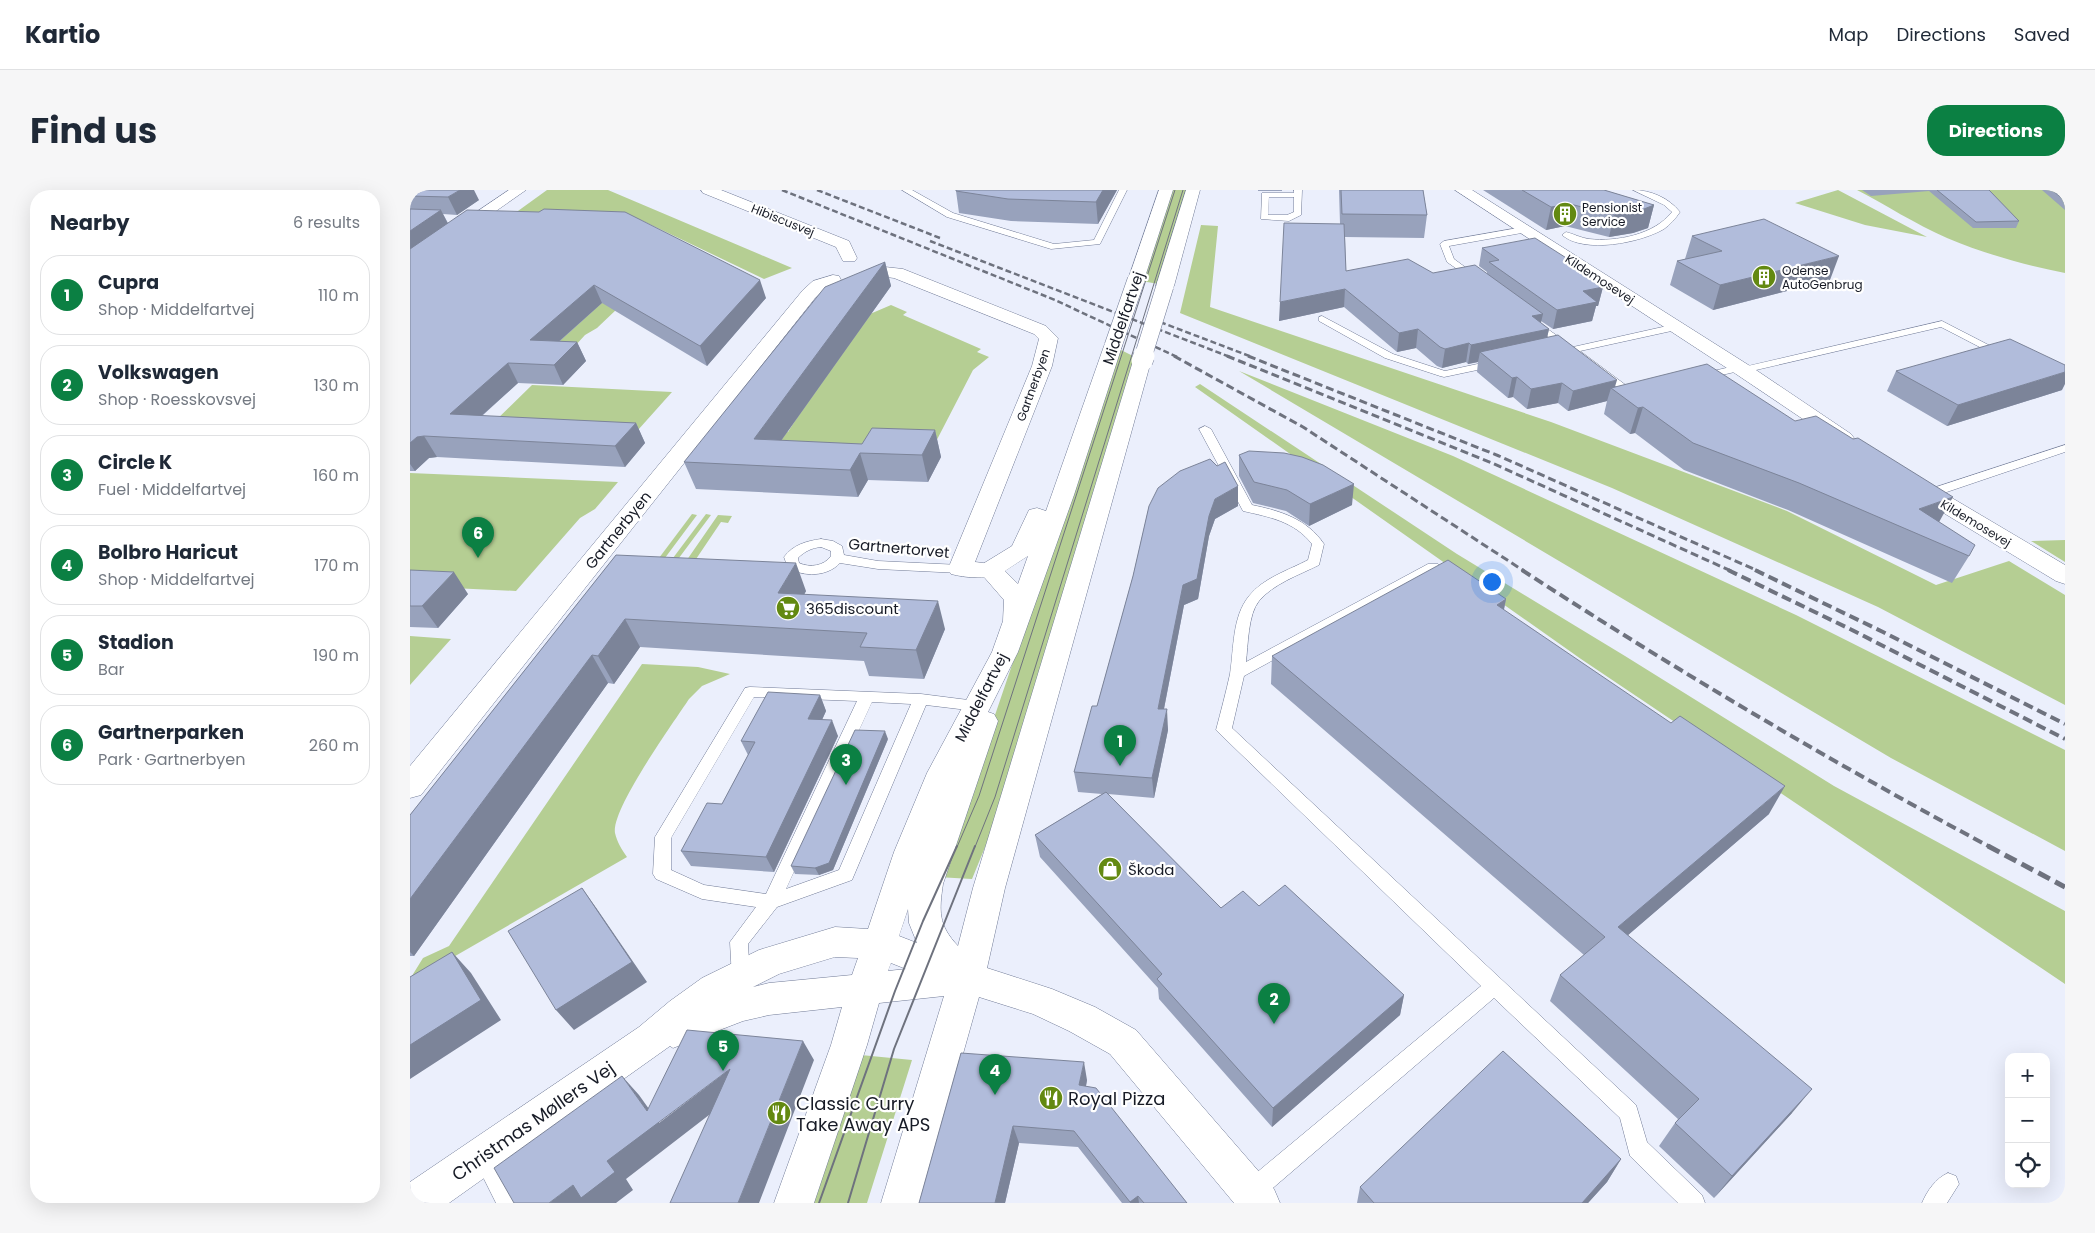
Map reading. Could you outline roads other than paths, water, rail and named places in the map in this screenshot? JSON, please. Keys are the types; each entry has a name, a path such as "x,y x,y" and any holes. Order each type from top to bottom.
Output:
{"street":[{"name":"Hibiscusvej","path":"708,190 843,244 868,264"},
{"name":"Middelfartvej","path":"794,1203 848,1045 910,852 942,773 1005,652 1084,431 1166,190"},
{"name":"Middelfartvej","path":"900,1203 967,978 989,888 1193,190"},
{"name":"Kildemosevej","path":"1462,190 1741,369 1855,446"},
{"path":"489,195 515,193"},
{"path":"410,264 515,193"},
{"path":"451,221 472,222"},
{"path":"410,250 429,251"},
{"name":"Gartnerbyen","path":"410,787 809,294 819,286 840,281 825,275 828,266 868,264 897,273 1040,330 1049,338 1042,366 960,569"},
{"path":"960,569 990,570 1022,550 1046,495 1084,431"},
{"name":"Kildemosevej","path":"1904,478 2065,576"},
{"path":"990,570 1017,598 1016,621"},
{"path":"967,978 934,946 923,921 923,902 927,884 982,728 1005,652"},
{"name":"Christmas Møllers Vej","path":"414,1203 652,1038 742,990 771,961 835,942 880,944 967,978 1040,1000 1082,1019 1123,1042 1255,1198"},
{"name":"Christmas Møllers Vej","path":"742,990 769,999 967,978"}],"lane":[{"path":"906,190 950,215 1054,247 1097,242 1123,190"},
{"path":"1566,236 1591,242 1616,242 1644,234 1671,222 1676,212 1667,203 1637,190"},
{"path":"1298,193 1298,213 1289,218 1264,217 1265,195 1298,193"},
{"path":"1482,284 1450,260 1444,244 1524,230"},
{"path":"1521,312 1629,393 1647,389"},
{"path":"1322,319 1389,356 1444,374 1511,360"},
{"path":"1693,378 1942,324 2012,359"},
{"path":"1549,351 1570,349 1676,328"},
{"path":"1205,428 1247,508 1274,513 1294,521 1314,538 1318,544 1314,562 1266,588 1253,599 1247,613 1237,673 1224,730 1630,1112 1638,1148 1694,1203"},
{"path":"1928,494 2065,448"},
{"path":"814,543 833,546 836,549 836,558 826,566 810,570 797,569 791,563 791,557 795,552 814,543"},
{"name":"Gartnertorvet","path":"836,558 878,565 960,569"},
{"path":"776,566 791,563"},
{"path":"1237,673 1434,567"},
{"path":"921,699 846,875 771,902 702,892 662,874 663,837 750,692 921,699 976,706"},
{"path":"742,990 739,942 771,902 867,696"},
{"path":"1255,1198 1494,986"},
{"path":"484,1156 508,1203"},
{"path":"1934,1203 1948,1184"}],"tram line":[{"path":"957,847 979,796 1175,190"},
{"path":"975,847 995,797 1183,190"},
{"path":"819,1203 895,991 923,921 957,846"},
{"path":"848,1203 894,1049 975,846"}],"railway":[{"path":"782,190 1055,300 1177,357"},
{"path":"817,190 940,238"},
{"path":"930,241 1230,357"},
{"path":"1160,322 1252,357"},
{"path":"1174,356 1303,427 1524,571"},
{"path":"1227,356 1492,463 1731,571"},
{"path":"1248,356 1499,456 1758,571"},
{"path":"1522,570 1637,643 1753,713 1990,847"},
{"path":"1728,570 1852,630 2065,739"},
{"path":"1755,570 2065,724"},
{"path":"1988,846 2065,887"}],"place":[{"name":"Pensionist Service","path":"1565,214"},
{"name":"Odense AutoGenbrug","path":"1764,277"},
{"name":"Gartnerparken","path":"478,558"},
{"name":"365discount","path":"788,608"},
{"name":"Cupra","path":"1120,766"},
{"name":"Circle K","path":"846,785"},
{"name":"Škoda","path":"1110,869"},
{"name":"Volkswagen","path":"1274,1024"},
{"name":"Stadion","path":"723,1071"},
{"name":"Bolbro Haricut","path":"995,1095"},
{"name":"Royal Pizza","path":"1051,1098"},
{"name":"Classic Curry Take Away APS","path":"779,1113"}]}
